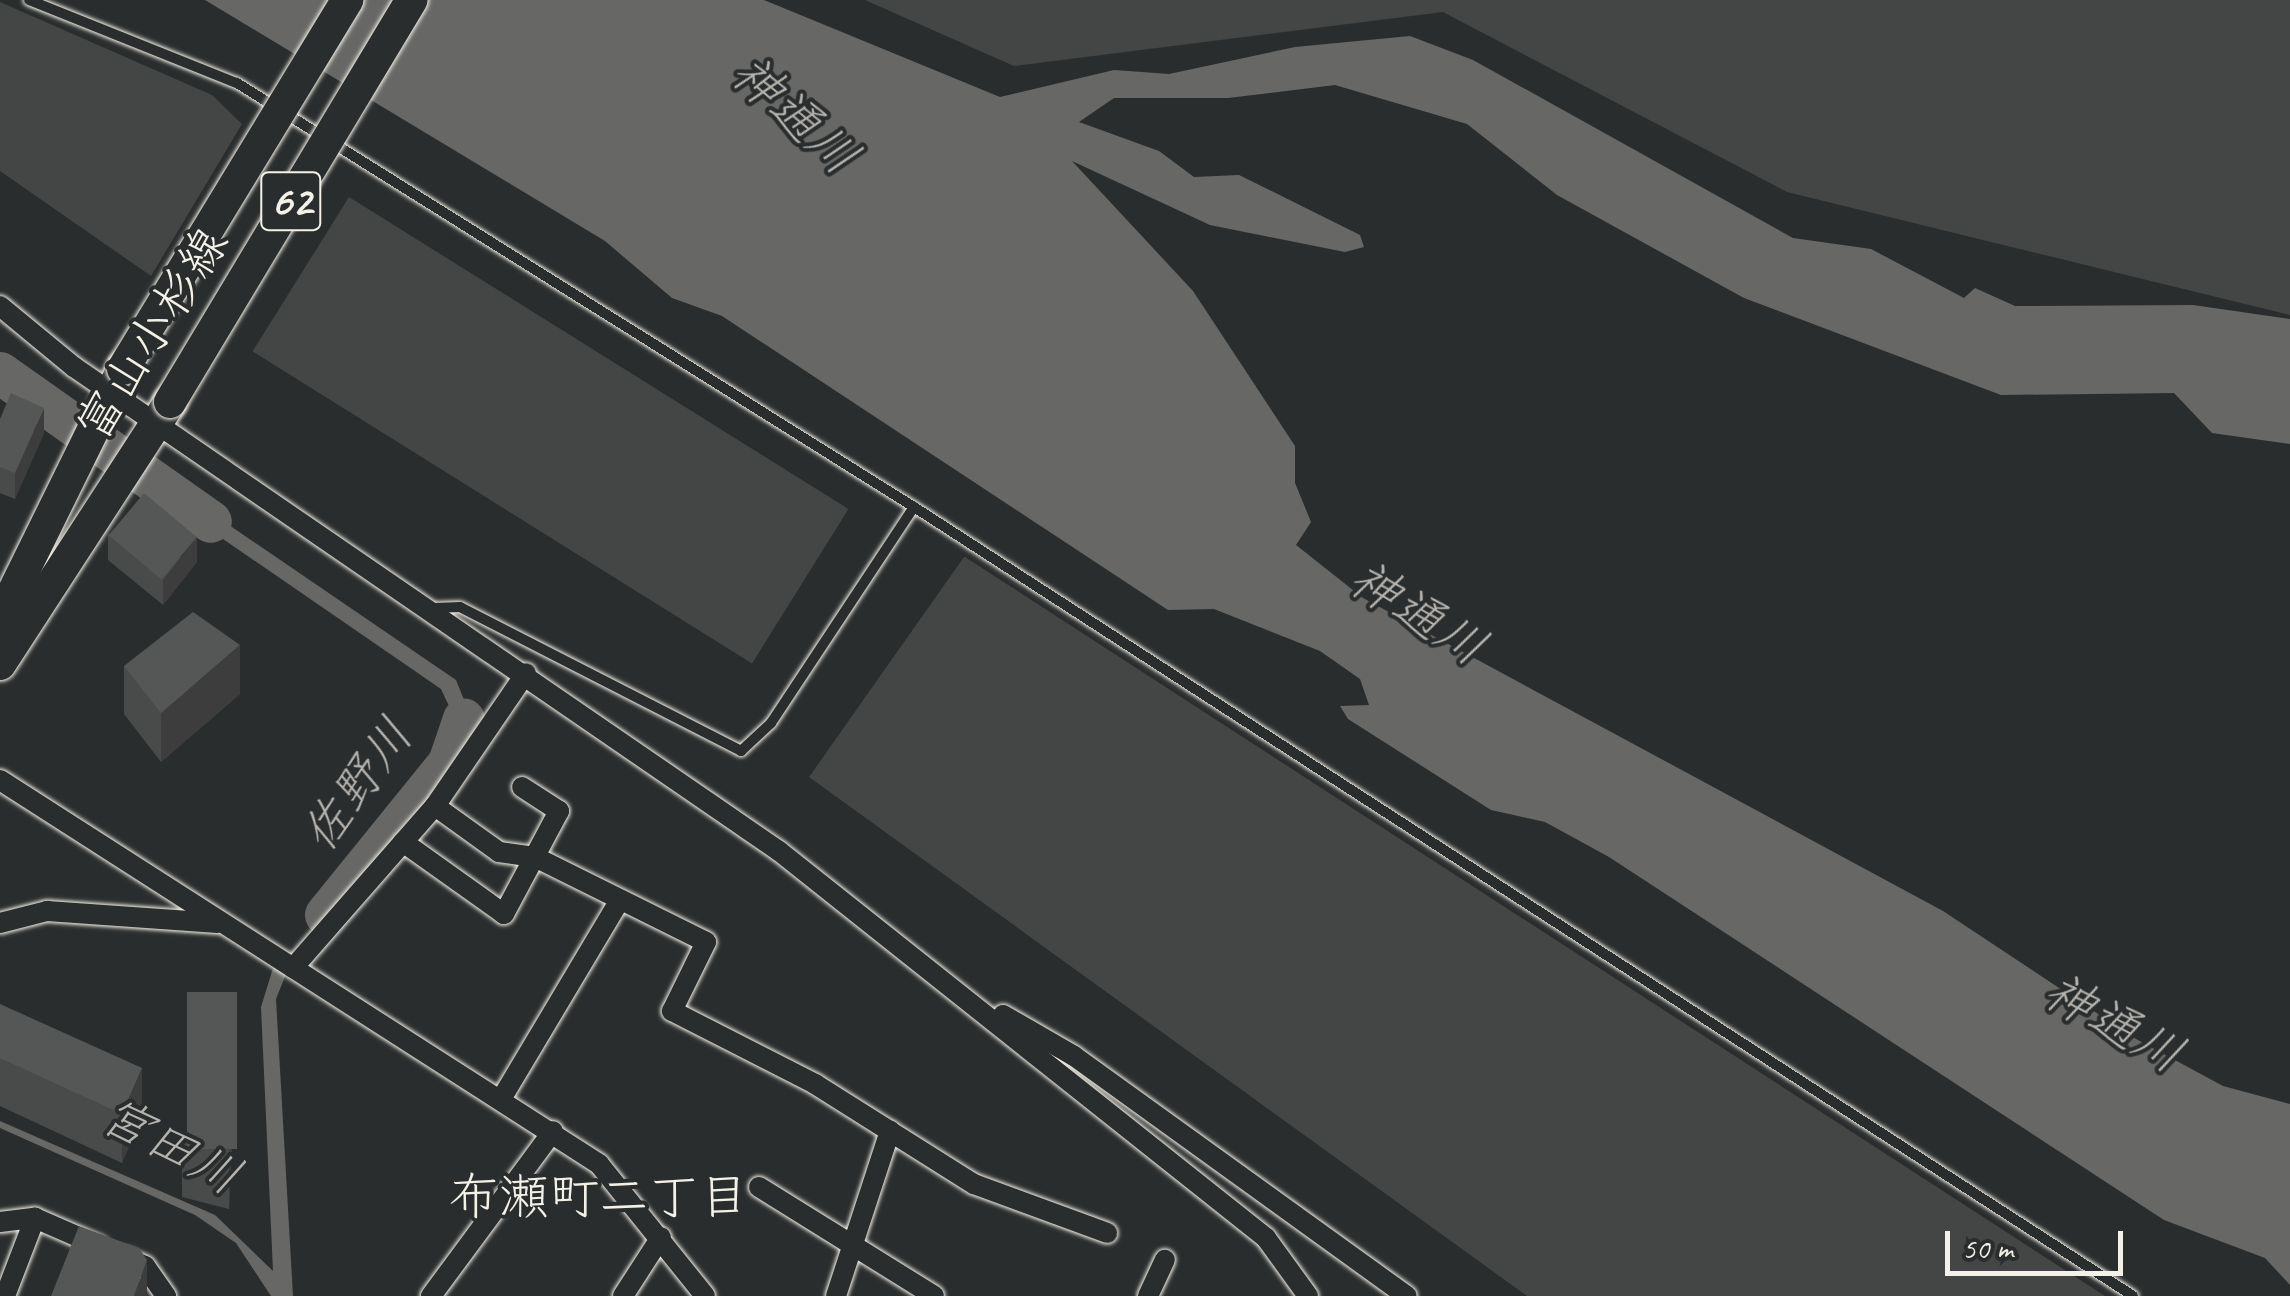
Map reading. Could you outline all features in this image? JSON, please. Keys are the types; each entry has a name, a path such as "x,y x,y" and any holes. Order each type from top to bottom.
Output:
{"main road":[{"name":"富山小杉線","path":"0,619 117,380 347,0"},
{"name":"富山小杉線","path":"0,664 163,412 412,0"}],"street":[{"path":"0,306 163,412 944,981 1266,1238 1308,1296"},
{"path":"293,968 435,806 526,673"},
{"path":"0,780 220,923 503,1096 599,1164 661,1237 700,1294"},
{"path":"402,842 504,914 559,811 522,787"},
{"path":"435,806 499,852 535,856 617,905 706,942 672,1011 890,1131 974,1184 1106,1233"},
{"path":"503,1096 617,905"},
{"path":"0,923 48,911 220,923"},
{"path":"944,981 1074,1056 1407,1296"},
{"path":"431,1296 553,1131"},
{"path":"836,1296 890,1131"},
{"path":"759,1187 934,1296"},
{"path":"5,1296 35,1218"},
{"path":"0,1222 35,1218 146,1266 166,1296"},
{"path":"623,1296 661,1237"},
{"path":"1148,1296 1165,1260"}],"lane":[{"path":"29,0 237,83 914,507 2133,1296"},
{"path":"434,608 460,607 741,752 771,723 914,507"}],"shaded area":[{"path":"865,0 2290,0 2290,315 1787,192 1443,12 1014,66"},
{"path":"0,2 212,95 242,124 151,276 0,171"},
{"path":"349,197 849,509 752,663 253,351"},
{"path":"964,557 2105,1296 1527,1296 809,777"}],"water":[{"name":"神通川","path":"205,0 764,0 1000,97 1114,70 1169,74 1295,47 1410,36 1473,60 1793,238 1871,249 1964,298 1975,288 2015,306 2193,305 2290,319 2290,444 2212,433 2174,393 2001,395 1744,298 1557,195 1467,124 1335,85 1228,98 1114,98 1079,122 1159,151 1194,177 1239,175 1360,235 1364,247 1345,252 1210,225 1072,161 1193,291 1295,446 1295,483 1311,522 1296,545 1363,598 1943,911 2136,1039 2223,1086 2290,1104 2290,1285 2265,1258 2164,1220 1609,857 1545,822 1491,810 1348,719 1340,706 1369,705 1360,679 1320,651 1214,609 1168,610 722,316 672,298 605,241"},
{"path":"169,484 456,680 473,722 451,775 436,768 456,721 441,689 159,495"},
{"path":"274,965 286,974 276,999 293,1296 271,1296 236,1243 195,1215 0,1128 0,1121 215,1215 273,1271 261,1007"}],"building":[{"path":"11,393 44,408 15,473 0,467 0,419"},
{"path":"144,493 197,537 162,579 109,535"},
{"path":"193,612 240,645 161,713 124,666"},
{"path":"187,992 237,992 237,1149 187,1149"},
{"path":"0,1004 142,1068 122,1114 0,1058"},
{"path":"79,1226 139,1248 147,1260 134,1296 51,1296"}],"waterway":[{"name":"佐野川","path":"0,373 211,522"},
{"name":"佐野川","path":"326,915 449,763 464,719"}],"district":[{"name":"布瀬町二丁目","path":"599,1197"}],"water label":[{"name":"宮田川","path":"171,1146"}]}
